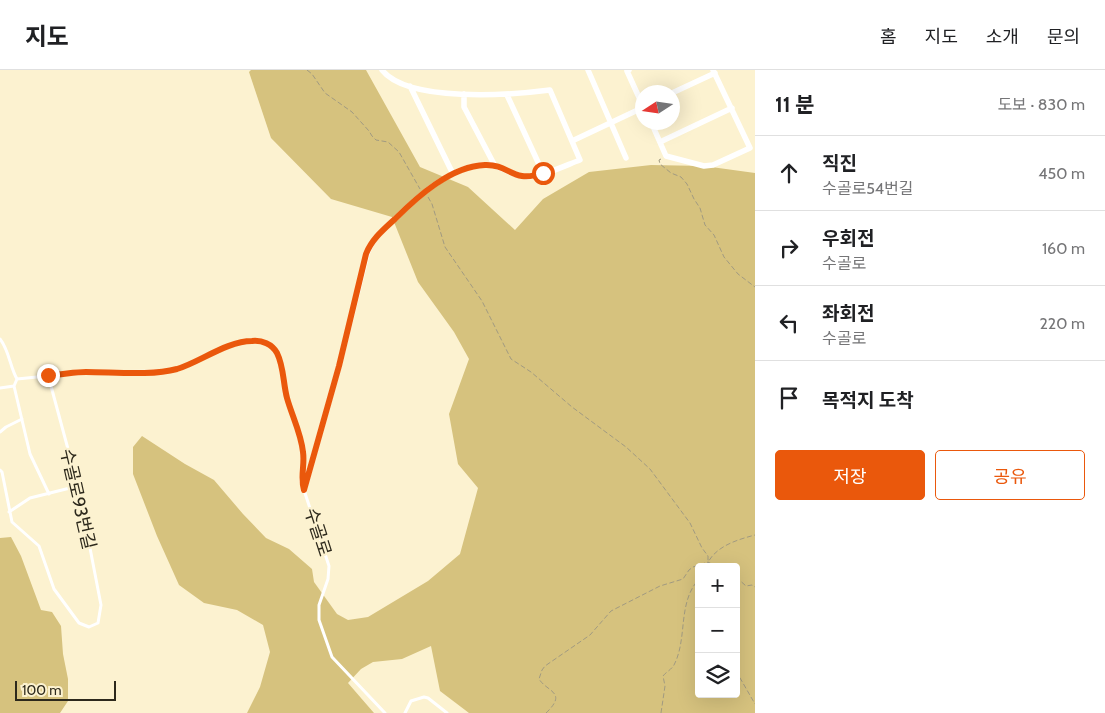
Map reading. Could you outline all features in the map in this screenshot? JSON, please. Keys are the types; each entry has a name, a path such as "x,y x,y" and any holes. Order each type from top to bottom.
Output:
{"street":[{"path":"304,490 339,366 370,245 374,238 422,193 453,174 485,164 525,177 531,177 580,160 550,90 507,95 464,94 422,90 400,84 388,77 382,70"},
{"path":"588,70 626,158"},
{"path":"628,71 635,88"},
{"path":"655,130 666,156 704,166 714,165 750,148 714,72 680,89"},
{"path":"410,86 453,174"},
{"path":"464,94 464,107 495,166"},
{"path":"507,95 543,173"},
{"path":"660,142 732,108"},
{"path":"572,141 635,110"}],"lane":[{"path":"0,339 4,344 11,369 17,379 14,386 30,454 49,494"},
{"name":"수골로","path":"17,379 87,372 176,369 207,355 250,340 264,342 272,346 280,360 288,400 301,439 304,456 302,481 304,490 329,566 328,579 319,605 319,620 332,657 386,713"},
{"name":"수골로93번길","path":"9,512 12,522 39,546 54,589 79,623 89,627 98,623 101,605 78,486 48,375"},
{"path":"0,388 14,386"},
{"path":"0,432 22,419"},
{"path":"0,470 2,472 9,512 30,498 78,486"},
{"path":"404,713 411,701 424,697 447,713"}],"path":[{"path":"307,70 325,93 352,112 376,140 388,142 399,152 422,193 427,195 432,204 445,247 482,301 511,358 626,447 650,468 696,532 702,548 708,556 708,562"},
{"path":"666,156 660,160 660,164 671,173 681,177 687,184 700,208 705,225 714,234 724,257 738,274 755,286"},
{"path":"546,713 554,702 555,697 551,688 543,684 539,679 542,670 546,666 590,635 611,611 660,586 683,579 693,567 708,562 718,548 755,535"},
{"path":"740,581 746,586 752,585 755,587"},
{"path":"662,713 665,686 662,676 674,664 680,645 685,609 690,591 695,584"},
{"path":"740,678 755,704"}],"shaded area":[{"path":"251,70 366,70 420,167 468,187 515,230 543,199 589,172 651,165 704,166 755,173 755,713 469,713 440,691 431,646 402,659 373,662 361,669 348,683 374,713 247,713 260,687 270,652 263,625 237,610 204,603 179,585 157,536 133,474 133,447 142,436 214,480 266,538 289,549 312,569 314,582 337,614 348,620 368,617 428,581 460,554 478,488 458,464 449,414 469,359 454,332 418,282 392,217 331,199 271,138 249,72"},
{"path":"11,537 21,556 41,610 52,612 61,626 63,654 68,679 68,701 60,713 0,713 0,538"}],"route":[{"path":"48,375 176,369 242,342 250,340 264,342 272,346 280,360 286,393 301,439 304,456 302,481 304,490 339,366 366,254 374,238 422,193 453,174 485,164 525,177 543,173"}]}
